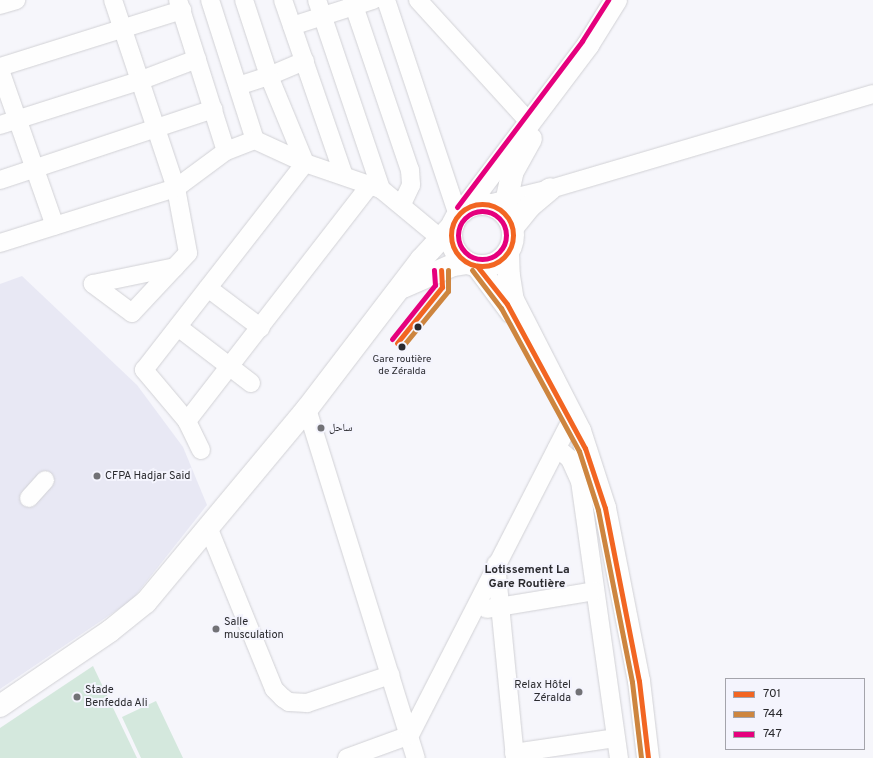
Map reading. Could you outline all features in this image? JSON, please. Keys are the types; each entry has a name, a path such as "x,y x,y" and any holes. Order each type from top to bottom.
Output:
{"main road":[{"path":"0,706 110,631 146,602 307,409 402,288 528,121 588,45 616,0"},
{"path":"623,0 614,19 554,104 512,173 502,211 514,236 508,253 510,287 516,307 572,412 605,508 639,680 648,758"},
{"path":"512,173 523,185 544,190 530,206 502,211 470,206 453,222 451,234 456,251 473,264 507,304 584,448"},
{"path":"402,288 453,265 494,264 508,253"}],"street":[{"path":"0,5 16,0"},
{"path":"113,0 154,128 176,188 188,253 175,267"},
{"path":"210,0 255,140"},
{"path":"244,0 269,76 305,163"},
{"path":"283,0 344,176"},
{"path":"292,26 319,8 373,0"},
{"path":"386,0 453,222"},
{"path":"418,0 528,121"},
{"path":"353,3 410,170 409,192 402,204"},
{"path":"55,226 33,169 0,69 122,27 180,5 226,151"},
{"path":"319,8 375,187"},
{"path":"0,125 17,118 140,81 197,59"},
{"path":"238,86 269,76 304,61"},
{"path":"544,190 873,94"},
{"path":"0,180 213,109"},
{"path":"0,243 176,188 226,151 255,140 305,163 375,187 402,204 453,222"},
{"path":"201,450 187,421 144,370 305,163"},
{"path":"187,421 260,328 375,187"},
{"path":"208,288 260,328"},
{"path":"178,327 251,383"},
{"path":"307,409 416,758"},
{"path":"347,758 410,735 471,612 570,423"},
{"path":"557,448 570,459 580,481 619,758"},
{"path":"29,498 45,480"},
{"path":"208,527 274,689 283,698 289,702 307,703 390,675"},
{"path":"496,564 514,756 615,738"},
{"path":"471,612 595,591"}],"shaded area":[{"name":"CFPA Hadjar Said","path":"22,276 137,385 183,447 207,505 132,600 0,689 0,284"}],"green space":[{"name":"Stade Benfedda Ali","path":"93,666 137,758 0,758 0,728"},
{"path":"156,701 183,758 141,758 122,717"}],"transit line":[{"name":"747","path":"457,207 582,41 608,0"},
{"name":"701","path":"482,204 494,206 504,213 511,223 513,235 511,247 504,257 494,264 482,266 470,264 460,257 453,247 451,235 453,223 460,213 470,206 482,204"},
{"name":"747","path":"477,211 487,211 499,218 506,230 506,235 506,240 499,252 487,259 477,259 469,255 462,248 458,240 458,230 462,222 469,215 477,211"},
{"name":"701","path":"477,266 507,304 585,448 605,508 639,681 648,758"},
{"name":"747","path":"392,339 435,285 434,270"},
{"name":"701","path":"397,343 442,287 441,270"},
{"name":"744","path":"402,347 448,291 448,270"},
{"name":"744","path":"472,270 501,308 579,451 598,510 632,682 641,758"}],"place":[{"name":"Gare routière de Zéralda","path":"402,347"},
{"name":"ساحل","path":"321,428"},
{"name":"CFPA Hadjar Said","path":"97,476"},
{"name":"Salle musculation","path":"216,629"},
{"name":"Relax Hôtel Zéralda","path":"579,692"},
{"name":"Stade Benfedda Ali","path":"77,697"}],"district":[{"name":"Lotissement La Gare Routière","path":"527,578"}]}
